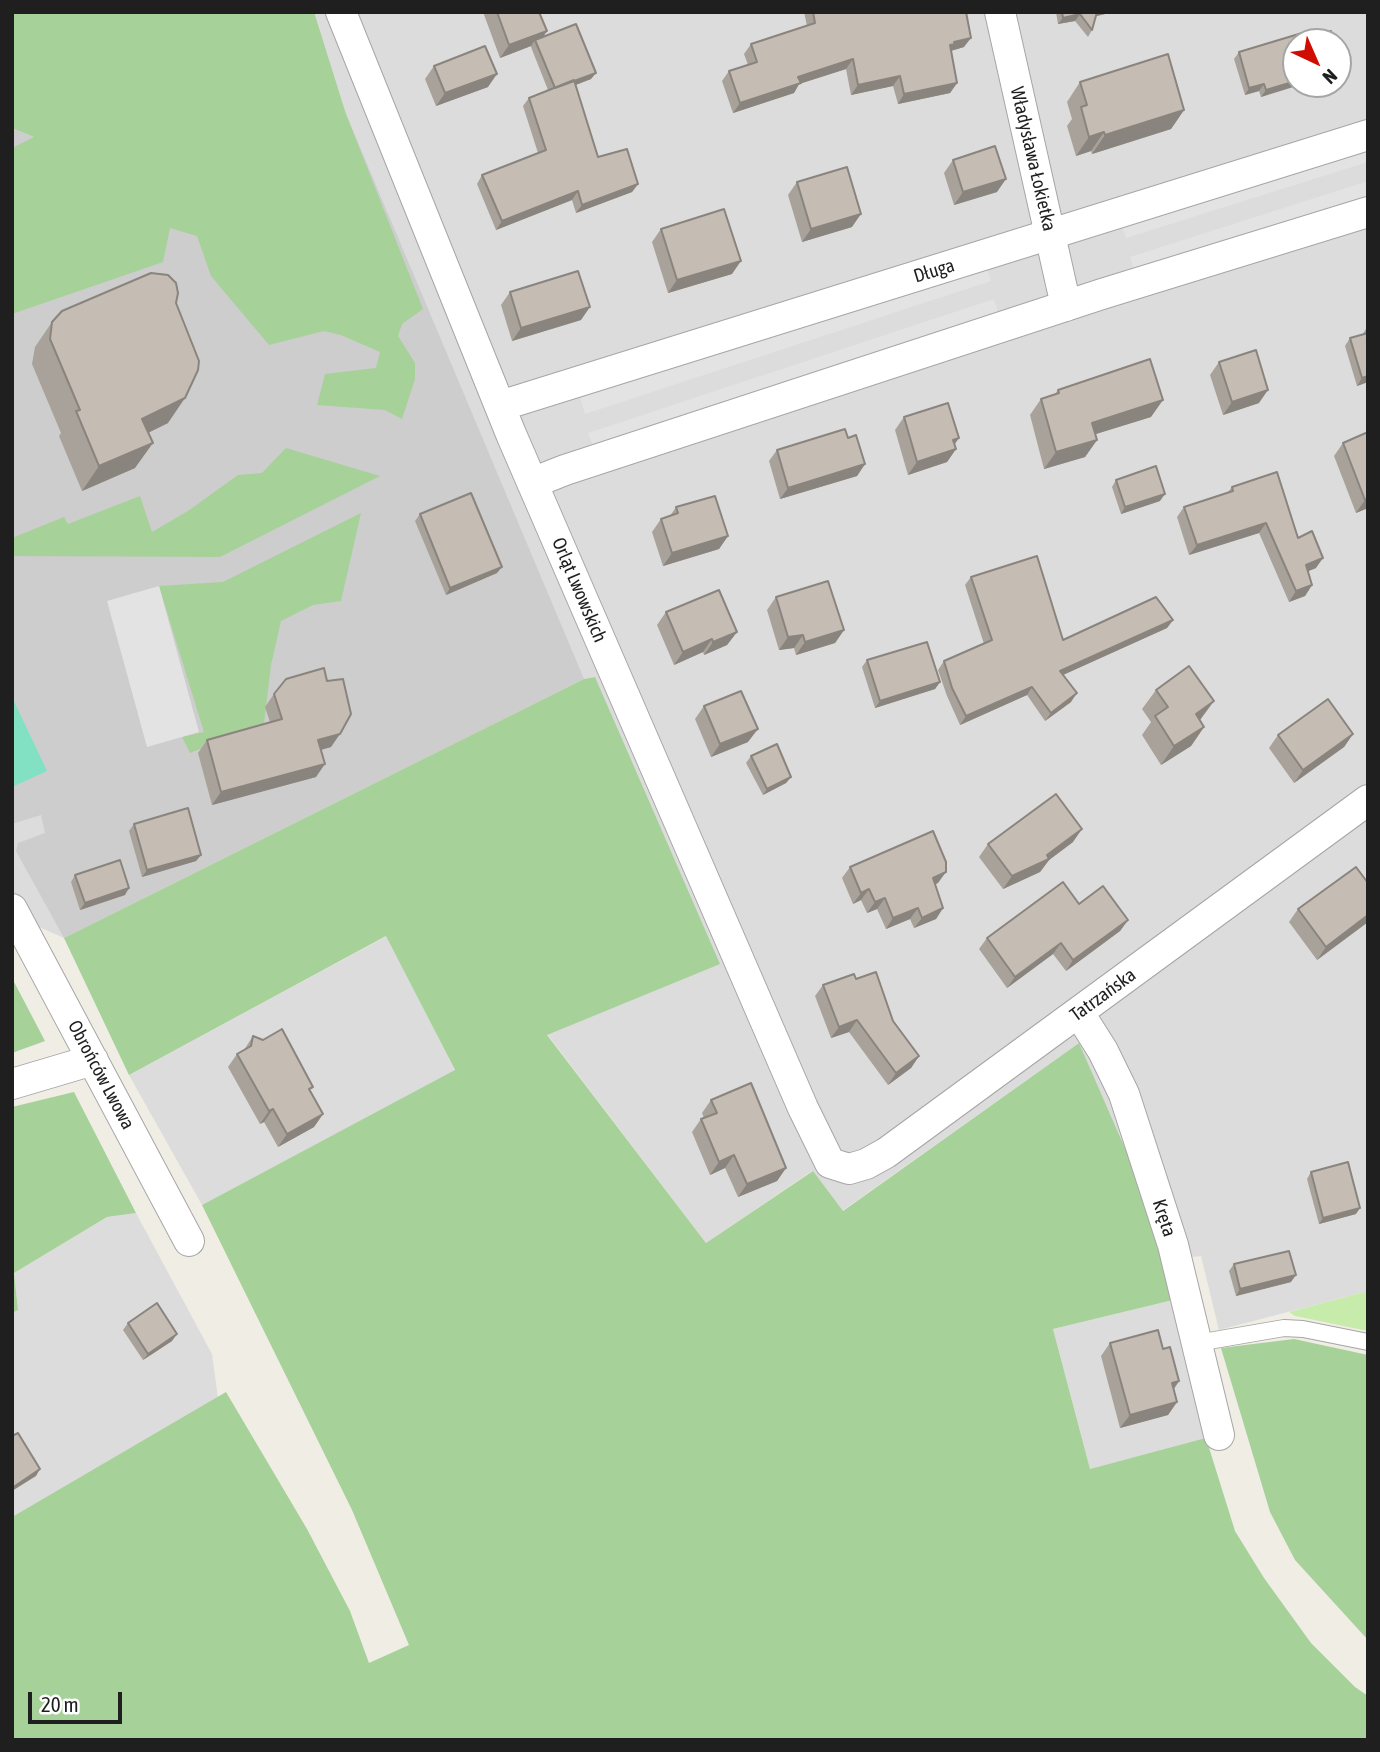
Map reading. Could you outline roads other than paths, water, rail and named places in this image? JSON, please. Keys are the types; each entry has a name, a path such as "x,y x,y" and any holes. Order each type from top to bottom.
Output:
{"street":[{"name":"Orląt Lwowskich","path":"341,12 532,483 803,1108 830,1163"},
{"name":"Władysława Łokietka","path":"1000,12 1066,306"},
{"name":"Długa","path":"500,406 1368,135"},
{"path":"532,483 1066,306 1368,212"},
{"name":"Tatrzańska","path":"830,1163 849,1169 866,1164 886,1153 1368,800"},
{"name":"Obrońców Lwowa","path":"12,909 189,1241"},
{"name":"Kręta","path":"1079,1013 1124,1094 1173,1245 1219,1435"},
{"path":"12,1084 93,1060"}],"lane":[{"path":"1197,1343 1284,1328 1303,1329 1368,1342"}]}
